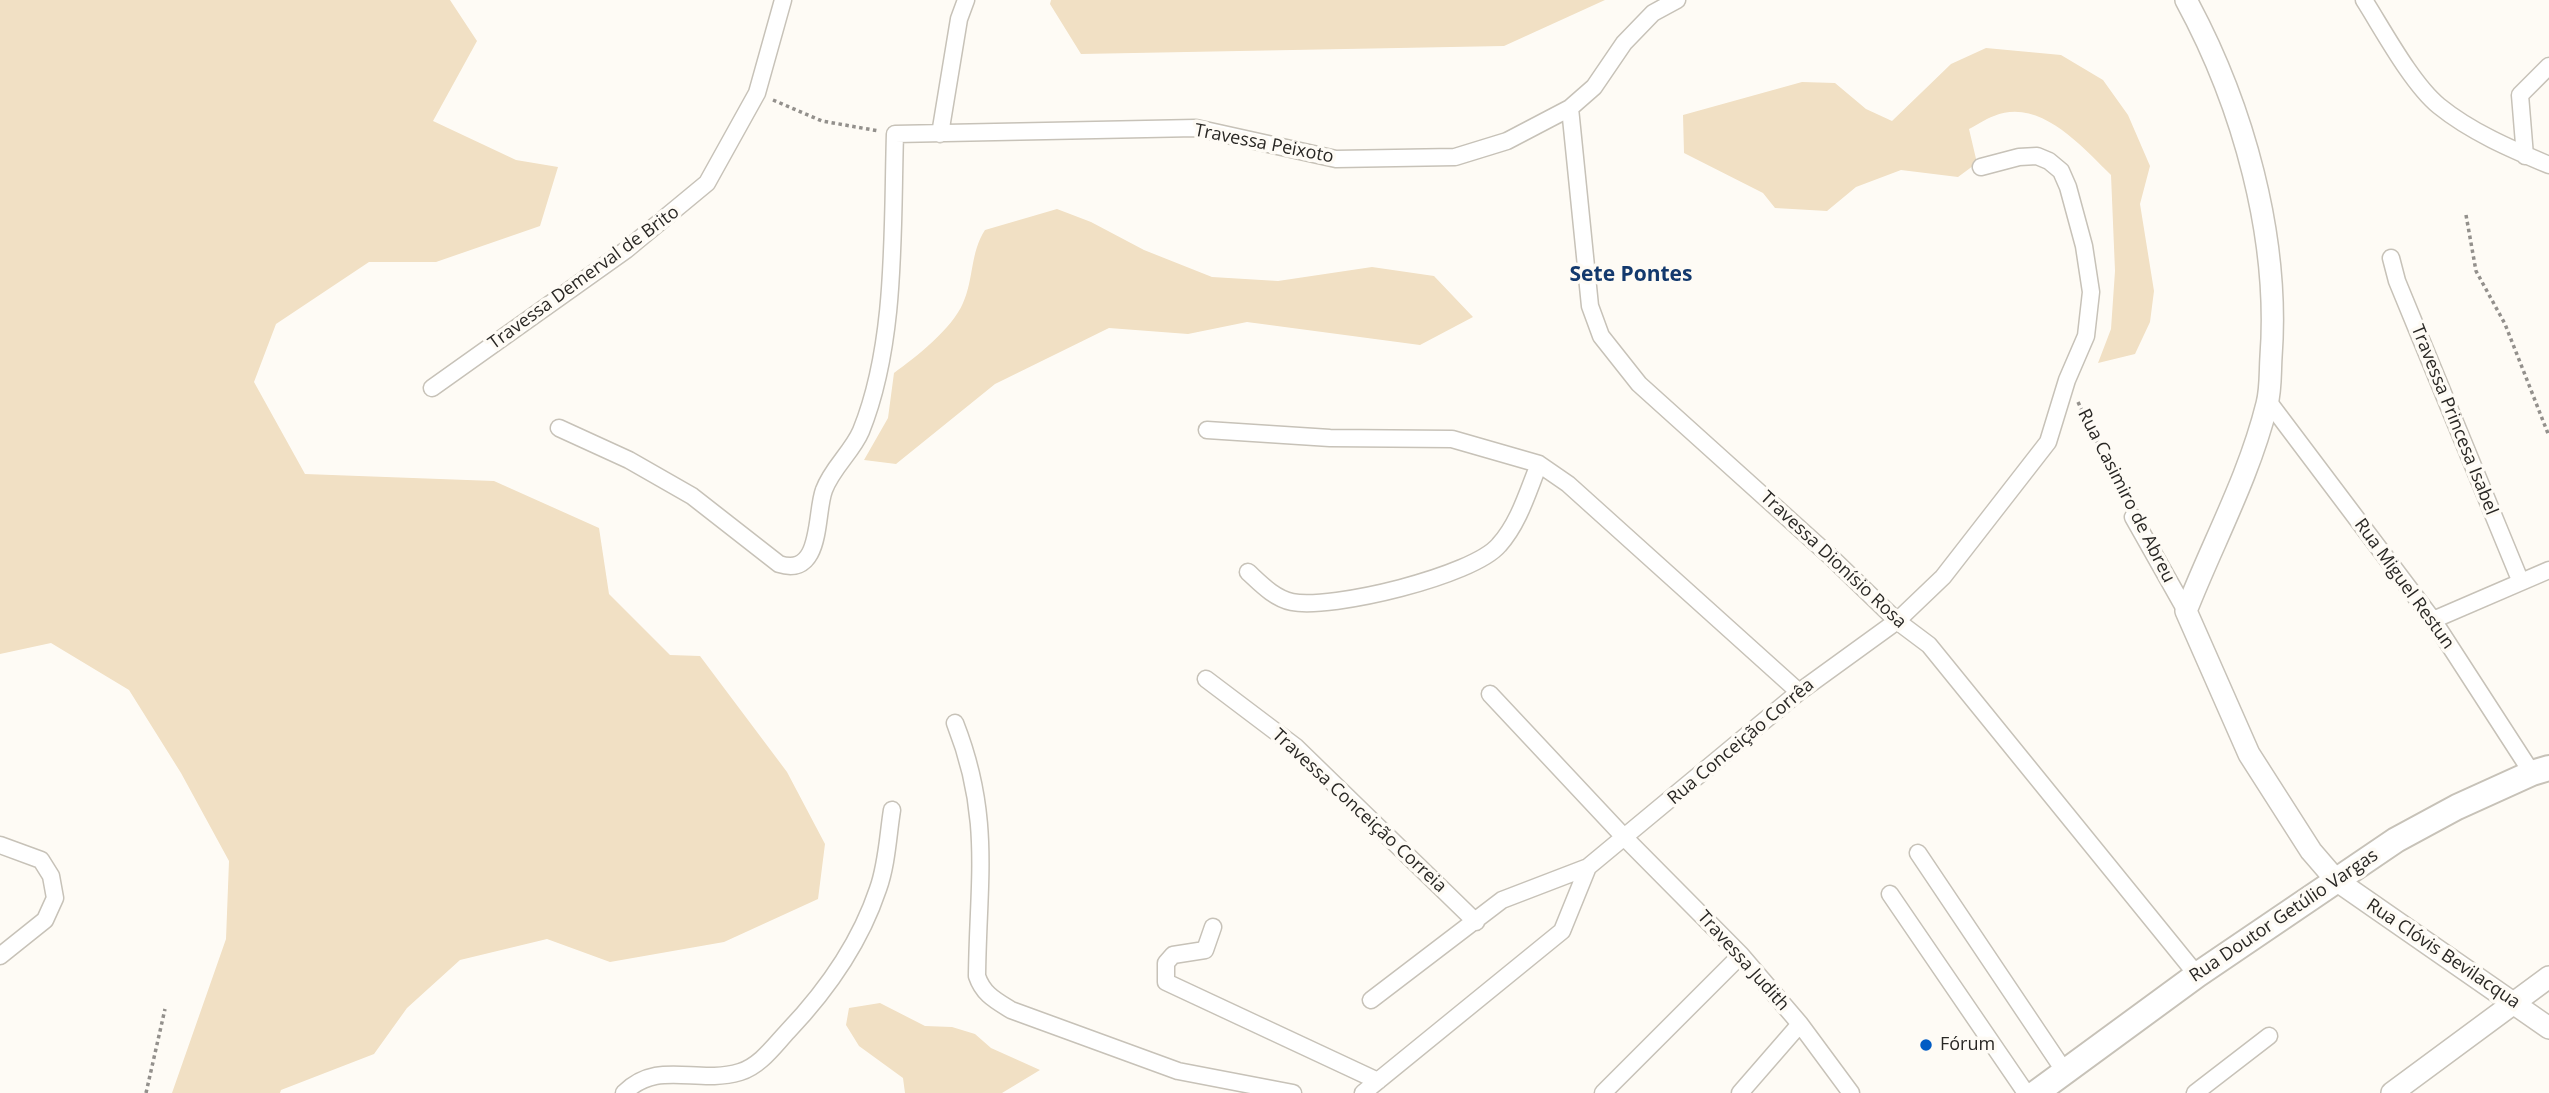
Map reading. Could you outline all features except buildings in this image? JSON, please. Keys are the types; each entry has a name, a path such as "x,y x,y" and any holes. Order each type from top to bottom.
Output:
{"main road":[{"name":"Rua Doutor Getúlio Vargas","path":"2036,1093 2197,975 2396,840 2540,771"}],"street":[{"name":"Travessa Demerval de Brito","path":"432,388 626,250 683,206 707,183 757,93 783,0"},
{"path":"940,134 959,19 965,0"},
{"name":"Travessa Peixoto","path":"895,134 1196,128 1336,159 1455,157 1507,141 1570,108 1594,87 1624,43 1653,13 1677,0"},
{"name":"Rua Casimiro de Abreu","path":"2186,0 2202,31 2229,98 2269,242 2275,310 2268,401 2251,463 2210,548 2186,611"},
{"path":"2364,0 2403,60 2437,105 2469,126 2525,156 2546,164 2549,181"},
{"path":"2525,156 2520,95 2549,65"},
{"name":"Travessa Dionísio Rosa","path":"1570,108 1590,306 1601,336 1639,384 1831,557 1897,621 1929,645 2197,975"},
{"path":"559,428 629,460 692,496 779,564 786,566 809,558 814,549 824,488 861,432 889,317 895,134"},
{"name":"Rua Conceição Corrêa","path":"1371,1000 1502,900 1588,867 1799,692 1897,621 1943,577 2048,442 2067,380 2086,336 2091,292 2084,246 2068,187 2061,171 2049,161 2037,156 2019,157 1981,167"},
{"name":"Travessa Princesa Isabel","path":"2391,258 2397,281 2520,580"},
{"name":"Rua Miguel Restun","path":"2268,401 2433,620 2540,771"},
{"path":"1207,430 1340,439 1434,437 1539,464 1567,484 1799,692"},
{"path":"1248,572 1278,597 1319,604 1351,600 1454,572 1499,546 1515,520 1539,464"},
{"name":"Rua Casimiro de Abreu","path":"2133,517 2186,611 2249,754 2311,851 2336,880"},
{"path":"2433,620 2520,580 2549,570"},
{"name":"Travessa Conceição Correia","path":"1206,679 1296,747 1476,922"},
{"name":"Travessa Judith","path":"1490,694 1625,838 1741,955 1800,1024 1851,1093"},
{"path":"955,723 968,756 982,841 978,948 981,987 989,997 1011,1010 1178,1070 1266,1091 1293,1093"},
{"path":"624,1093 650,1075 716,1077 742,1071 761,1060 811,1007 840,966 863,926 879,886 892,810"},
{"path":"0,845 41,860 51,876 55,898 45,920 0,956"},
{"path":"1918,853 2065,1072"},
{"name":"Rua Conceição Corrêa","path":"1363,1093 1562,931 1588,867"},
{"name":"Rua Clóvis Bevilacqua","path":"2336,880 2549,1028"},
{"path":"1890,894 2026,1093"},
{"path":"1213,927 1205,950 1172,956 1166,963 1166,982 1378,1081"},
{"path":"1603,1093 1741,955"},
{"path":"2392,1093 2549,977"},
{"path":"1740,1093 1800,1024"},
{"path":"2195,1093 2269,1036"}],"path":[{"path":"757,93 822,121 895,134"},
{"path":"2466,215 2476,271 2505,324 2549,436"},
{"name":"Rua Casimiro de Abreu","path":"2067,380 2133,517"},
{"path":"146,1093 165,1009"}],"shaded area":[{"path":"0,0 450,0 477,41 433,121 516,160 558,167 540,226 436,262 369,262 276,324 254,382 305,474 494,481 599,528 609,594 670,655 700,656 787,772 825,844 818,899 724,942 610,962 547,939 460,960 407,1008 374,1054 281,1090 280,1093 172,1093 226,939 229,861 181,773 129,690 51,643 0,654"},
{"path":"1051,0 1605,0 1504,46 1081,54 1050,4"},
{"path":"1986,48 2061,55 2103,80 2128,115 2150,166 2140,204 2154,291 2150,322 2135,354 2098,363 2111,329 2115,271 2111,175 2073,139 2044,119 2028,113 2011,112 1991,117 1969,129 1977,163 1958,177 1901,170 1856,187 1827,211 1775,208 1763,193 1684,153 1683,115 1802,82 1835,83 1866,109 1892,121 1951,64"},
{"path":"1057,209 1091,222 1144,250 1212,277 1278,281 1372,267 1434,276 1473,317 1420,345 1247,322 1188,334 1109,328 995,384 896,464 864,460 888,418 894,373 923,351 958,313 985,230"},
{"path":"880,1003 925,1026 952,1027 975,1034 991,1048 1040,1070 1002,1093 905,1093 903,1078 859,1046 846,1025 849,1008"}],"place":[{"name":"Fórum","path":"1926,1045"}],"district":[{"name":"Sete Pontes","path":"1631,275"}]}
